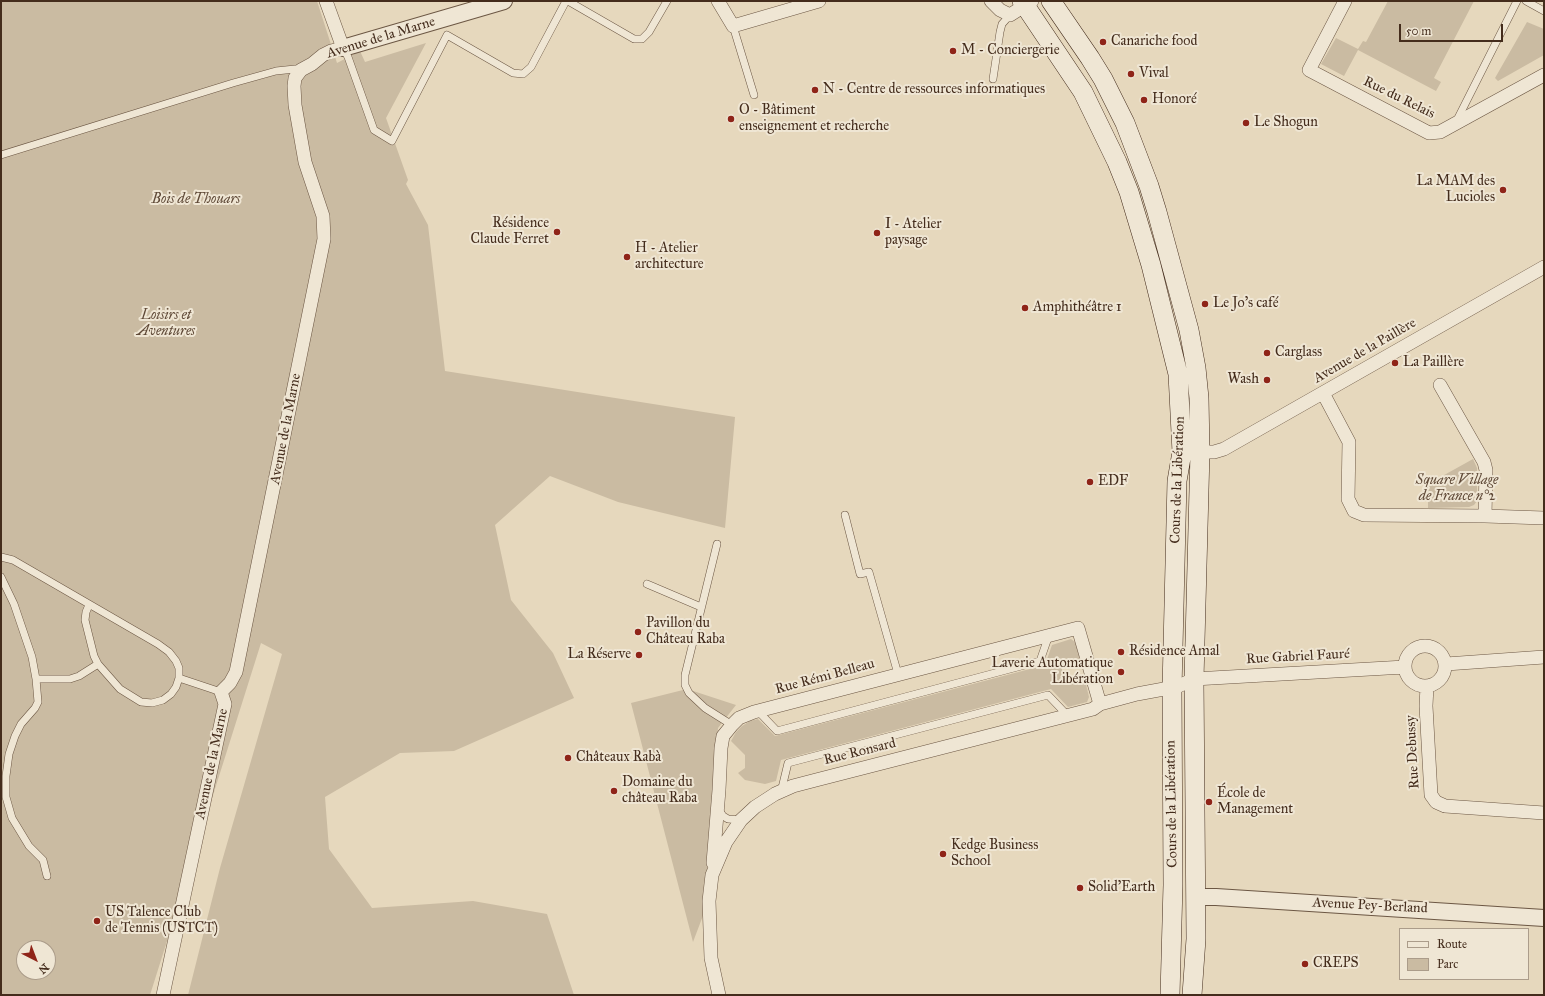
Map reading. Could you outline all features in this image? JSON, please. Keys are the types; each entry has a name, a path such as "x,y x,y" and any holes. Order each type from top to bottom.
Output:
{"main road":[{"name":"Cours de la Libération","path":"1051,1 1103,79 1125,123 1157,212 1176,276 1191,340 1199,398 1191,452 1177,481 1172,690 1173,885 1170,995"},
{"path":"1022,6 1053,29 1093,84 1116,131 1135,150"},
{"name":"Cours de la Libération","path":"1022,6 1083,92 1106,138 1129,192 1151,265 1178,374 1191,452 1196,897 1196,939 1192,995"},
{"path":"1176,516 1186,546 1185,662 1188,674 1194,679"},
{"path":"1172,690 1181,715 1182,738 1185,755 1195,790"},
{"path":"1172,752 1184,793 1185,873 1189,885 1196,897"}],"street":[{"path":"326,1 343,48"},
{"name":"Avenue de la Marne","path":"163,995 225,704 221,692 230,683 236,672 324,239 323,216 305,162 295,105 295,78 301,70 327,53 504,1"},
{"path":"718,1 733,26 819,1"},
{"path":"992,1 1000,10 1022,6"},
{"name":"Rue du Relais","path":"1345,1 1309,70 1429,133 1440,132 1544,75"},
{"name":"Avenue de la Paillère","path":"1191,452 1214,452 1224,449 1542,272"},
{"path":"1440,385 1484,462 1486,470 1485,516"},
{"path":"1323,393 1349,442 1348,500 1354,511 1364,515 1544,518"},
{"name":"Rue Rémi Belleau","path":"732,724 740,718 758,711 1078,628 1100,704"},
{"path":"1420,646 1427,646 1440,652 1444,657 1446,664 1443,676 1433,685 1427,686 1420,686 1409,679 1404,667 1409,654 1420,646"},
{"path":"1446,664 1544,657"},
{"name":"Rue Gabriel Fauré","path":"1194,679 1404,667"},
{"path":"1172,690 1194,679"},
{"name":"Rue Debussy","path":"1427,686 1426,706 1432,795 1436,802 1445,806 1544,813"},
{"name":"Rue Ronsard","path":"719,995 711,958 709,901 712,875 726,842 742,820 756,807 793,786 1068,716 1093,709 1100,704 1151,691 1172,690"},
{"path":"712,875 718,808 721,748 723,736 732,724"},
{"name":"Avenue Pey-Berland","path":"1196,897 1216,897 1544,918"}],"lane":[{"path":"441,19 448,34 513,73 523,74 531,67 567,1 634,39 642,39 649,32 667,1"},
{"path":"1455,123 1517,1"},
{"path":"1526,1 1544,11"},
{"path":"993,79 1002,24 1022,6"},
{"path":"733,26 754,95"},
{"path":"343,48 348,57 374,130 392,141 448,34"},
{"path":"1,155 233,83 276,71 295,69 301,70"},
{"path":"845,515 860,574 869,572 898,674"},
{"path":"717,544 685,675 684,685 705,708 732,724"},
{"path":"1,557 13,560 158,644 169,652 179,668 180,678 171,694 163,700 152,703 141,702 120,689 98,664 94,656 85,620 89,605"},
{"path":"1,576 14,604 32,657 38,702 35,708 21,724 15,736 9,754 6,776 6,796 12,818 29,846 43,860 47,876"},
{"path":"647,584 701,607"},
{"path":"758,711 777,731 1040,661 1049,635"},
{"path":"36,679 70,679 79,676 98,664"},
{"path":"180,678 221,692"},
{"path":"781,792 788,763 803,759 1048,695 1068,716"},
{"path":"718,808 723,816 728,819 742,820"}],"green space":[{"name":"Bois de Thouars","path":"1,1 317,1 337,63 360,51 365,62 426,43 386,118 408,180 406,184 428,225 445,371 735,417 725,528 618,502 550,476 495,525 511,600 553,653 574,698 454,751 400,753 325,797 329,849 372,908 473,901 547,914 574,995 188,995 220,868 282,654 261,643 150,995 1,995"},
{"path":"1388,1 1474,1 1434,78 1441,82 1436,91 1358,50 1344,76 1321,64 1336,38 1358,49 1363,41 1366,42"},
{"path":"1527,22 1544,29 1544,55 1498,81 1495,78"},
{"name":"Square Village de France n°2","path":"1473,459 1477,468 1477,501 1474,505 1469,507 1428,508 1428,484"},
{"path":"1071,639 1076,643 1080,660 1062,667 1062,675 1073,680 1084,676 1089,697 1087,702 1068,707 1051,689 781,760 776,781 765,784 745,780 738,773 745,768 745,755 731,741 736,732 750,721 758,719 775,736 1045,665 1052,645"},
{"path":"687,689 736,705 718,728 704,913 693,942 631,703"}],"place":[{"name":"Canariche food","path":"1103,42"},
{"name":"M - Conciergerie","path":"953,51"},
{"name":"Vival","path":"1131,74"},
{"name":"N - Centre de ressources informatiques","path":"815,90"},
{"name":"Honoré","path":"1144,100"},
{"name":"O - Bâtiment enseignement et recherche","path":"731,119"},
{"name":"Le Shogun","path":"1246,123"},
{"name":"La MAM des Lucioles","path":"1503,190"},
{"name":"Résidence Claude Ferret","path":"557,232"},
{"name":"I - Atelier paysage","path":"877,233"},
{"name":"H - Atelier architecture","path":"627,257"},
{"name":"Le Jo’s café","path":"1205,304"},
{"name":"Amphithéâtre 1","path":"1025,308"},
{"name":"Carglass","path":"1267,353"},
{"name":"La Paillère","path":"1395,363"},
{"name":"Wash","path":"1267,380"},
{"name":"EDF","path":"1090,482"},
{"name":"Pavillon du Château Raba","path":"638,632"},
{"name":"Résidence Amal","path":"1121,652"},
{"name":"La Réserve","path":"639,655"},
{"name":"Laverie Automatique Libération","path":"1121,672"},
{"name":"Châteaux Rabà","path":"568,758"},
{"name":"Domaine du château Raba","path":"614,791"},
{"name":"École de Management","path":"1209,802"},
{"name":"Kedge Business School","path":"943,854"},
{"name":"Solid'Earth","path":"1080,888"},
{"name":"US Talence Club de Tennis (USTCT)","path":"97,921"},
{"name":"CREPS","path":"1305,964"}],"park label":[{"name":"Loisirs et Aventures","path":"166,324"}]}
